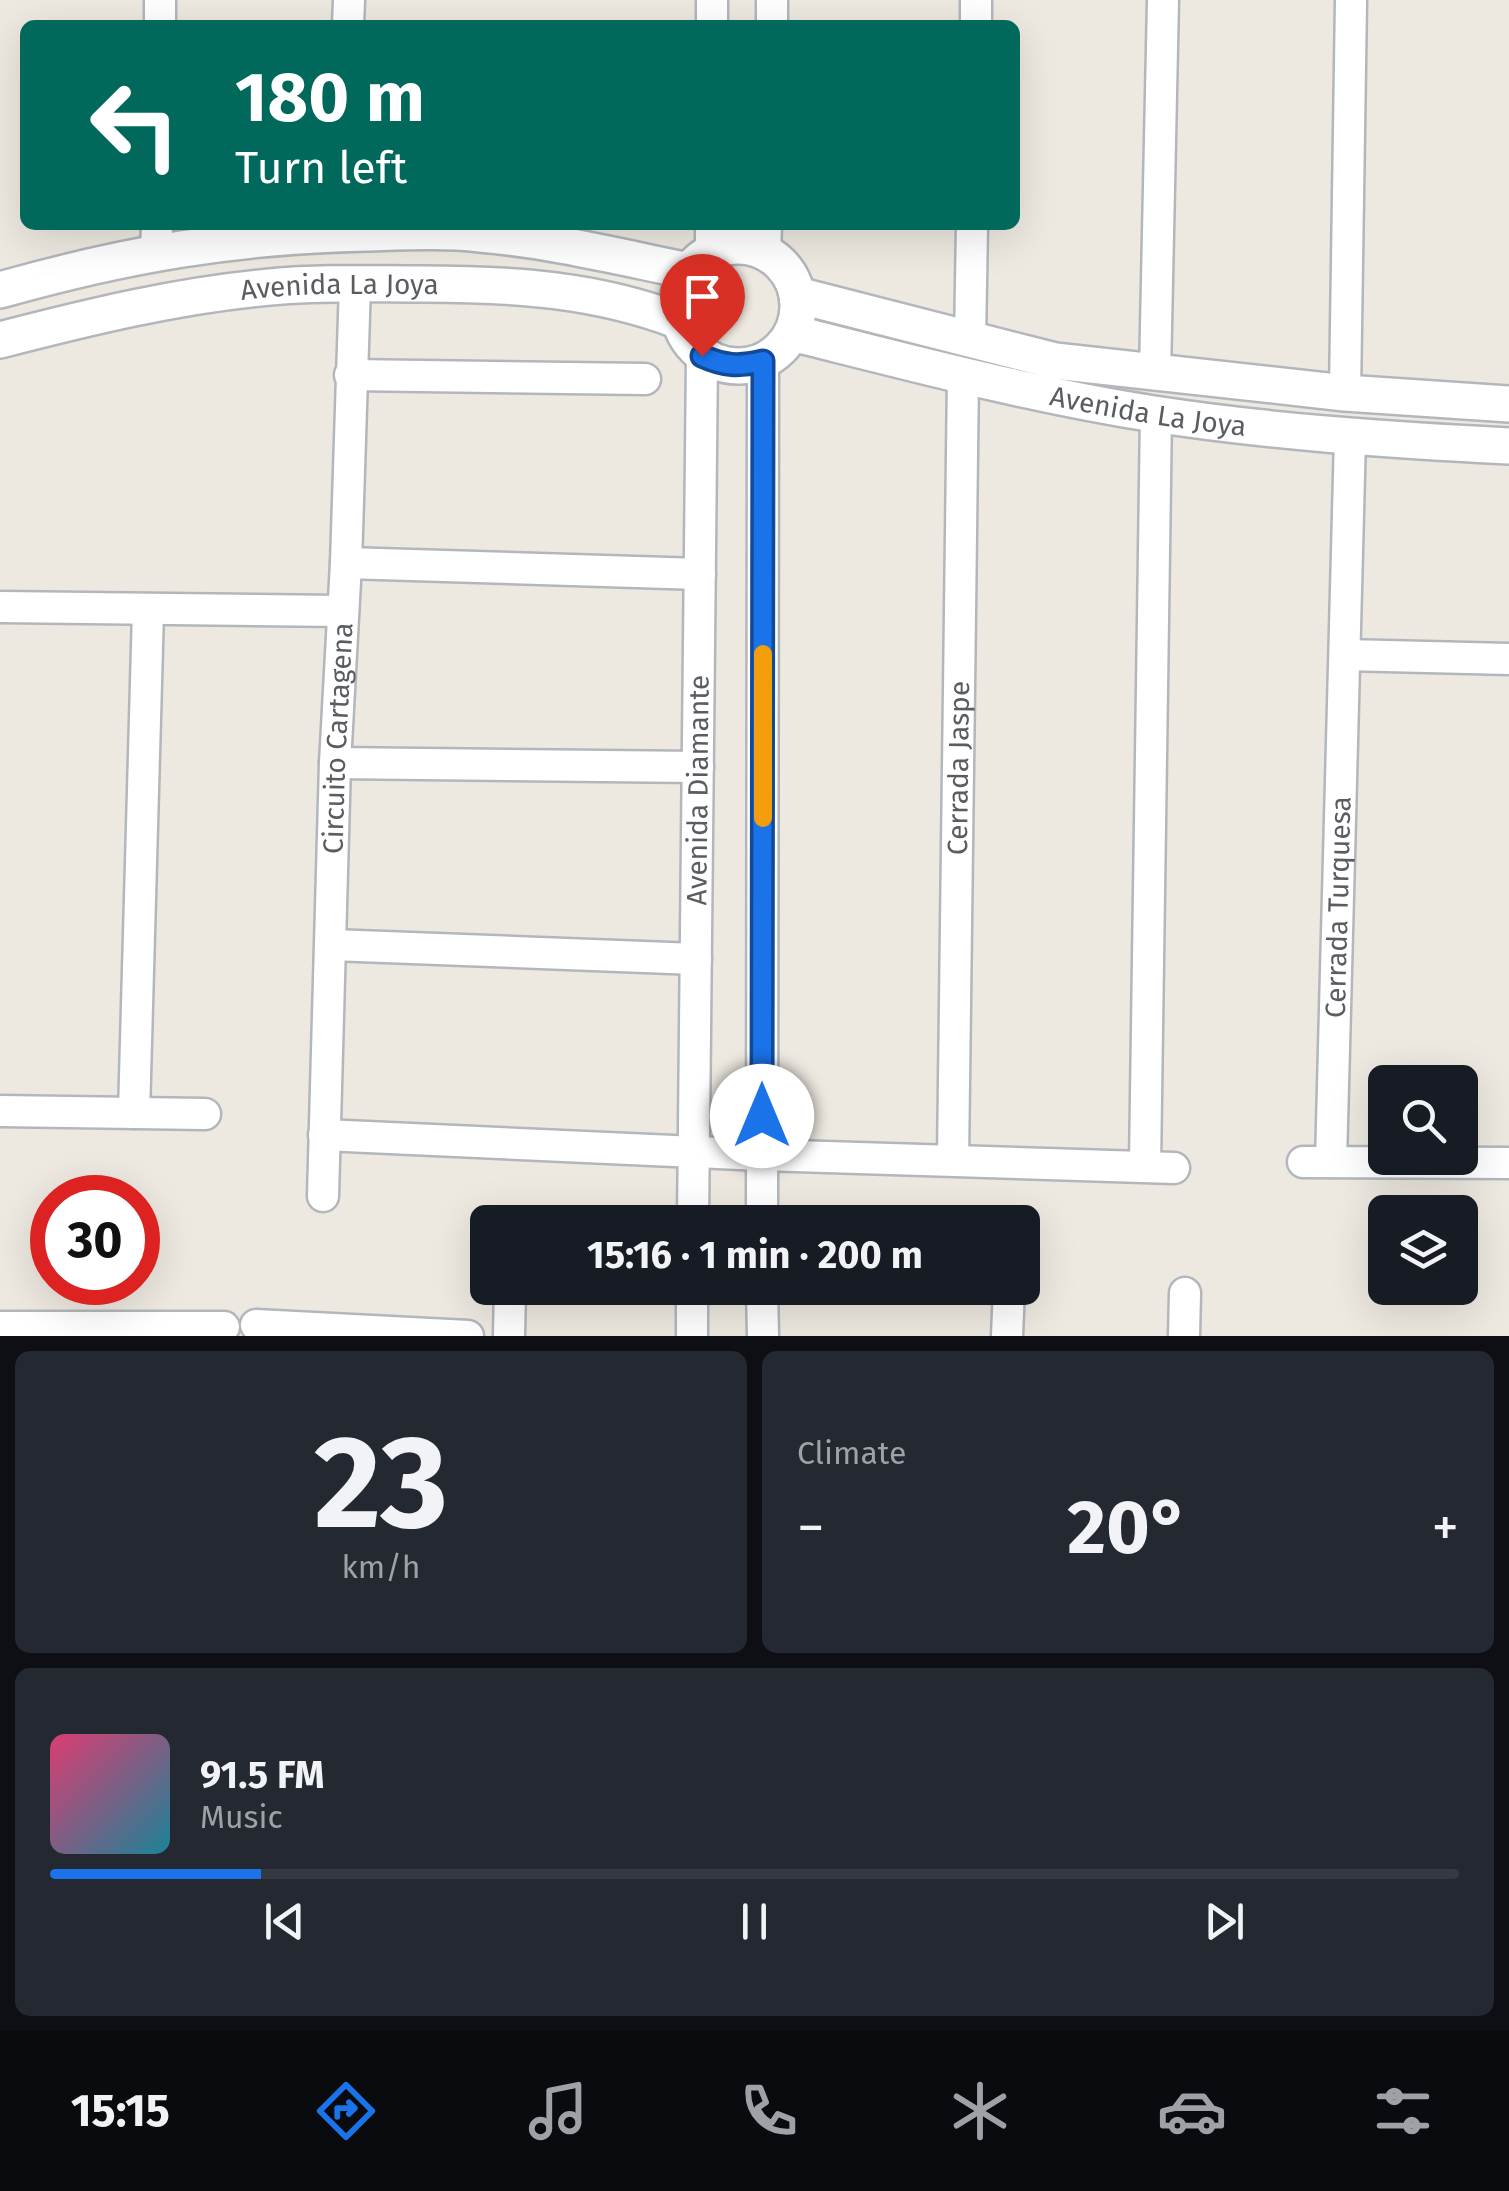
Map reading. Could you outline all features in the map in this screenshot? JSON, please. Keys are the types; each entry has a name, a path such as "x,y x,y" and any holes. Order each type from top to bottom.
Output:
{"street":[{"path":"1155,374 1162,0"},
{"path":"1345,393 1351,0"},
{"name":"Avenida La Joya","path":"0,290 156,238 274,236 334,230"},
{"name":"Avenida La Joya","path":"371,230 479,234 554,244 704,249"},
{"name":"Cerrada Jaspe","path":"953,1160 966,358 972,230"},
{"path":"766,239 797,295 792,333 780,350 763,361 742,366 702,356 679,321 680,286 704,249 748,246 766,239"},
{"name":"Avenida La Joya","path":"0,340 159,303 271,287 355,284 488,284 560,290 642,306 679,321"},
{"name":"Circuito Cartagena","path":"323,1196 334,763 344,610 355,284"},
{"name":"Avenida La Joya","path":"797,295 966,358 1054,396 1156,414 1350,437 1509,446"},
{"name":"Avenida La Joya","path":"792,333 966,358 1055,362 1345,393 1509,404"},
{"name":"Avenida Diamante","path":"693,1205 702,356"},
{"path":"762,1205 763,361"},
{"path":"350,375 645,379"},
{"path":"324,1135 762,1156 1160,1167 1156,414"},
{"name":"Cerrada Turquesa","path":"1350,437 1344,655 1317,1162 1509,1163"},
{"path":"346,563 700,574"},
{"path":"0,606 344,610"},
{"path":"134,1113 148,610"},
{"path":"1344,655 1509,660"},
{"path":"334,763 698,767"},
{"path":"332,945 696,960"},
{"path":"0,1111 205,1114"},
{"path":"1184,1336 1186,1293"},
{"path":"509,1336 510,1305"},
{"path":"692,1305 692,1336"},
{"path":"762,1305 762,1336"},
{"path":"1007,1336 1008,1305"},
{"path":"256,1325 338,1333 468,1336"},
{"path":"0,1327 159,1331 224,1327"}],"slow traffic":[{"path":"763,654 763,818"}],"route":[{"path":"702,356 742,366 763,361 762,1116"}]}
